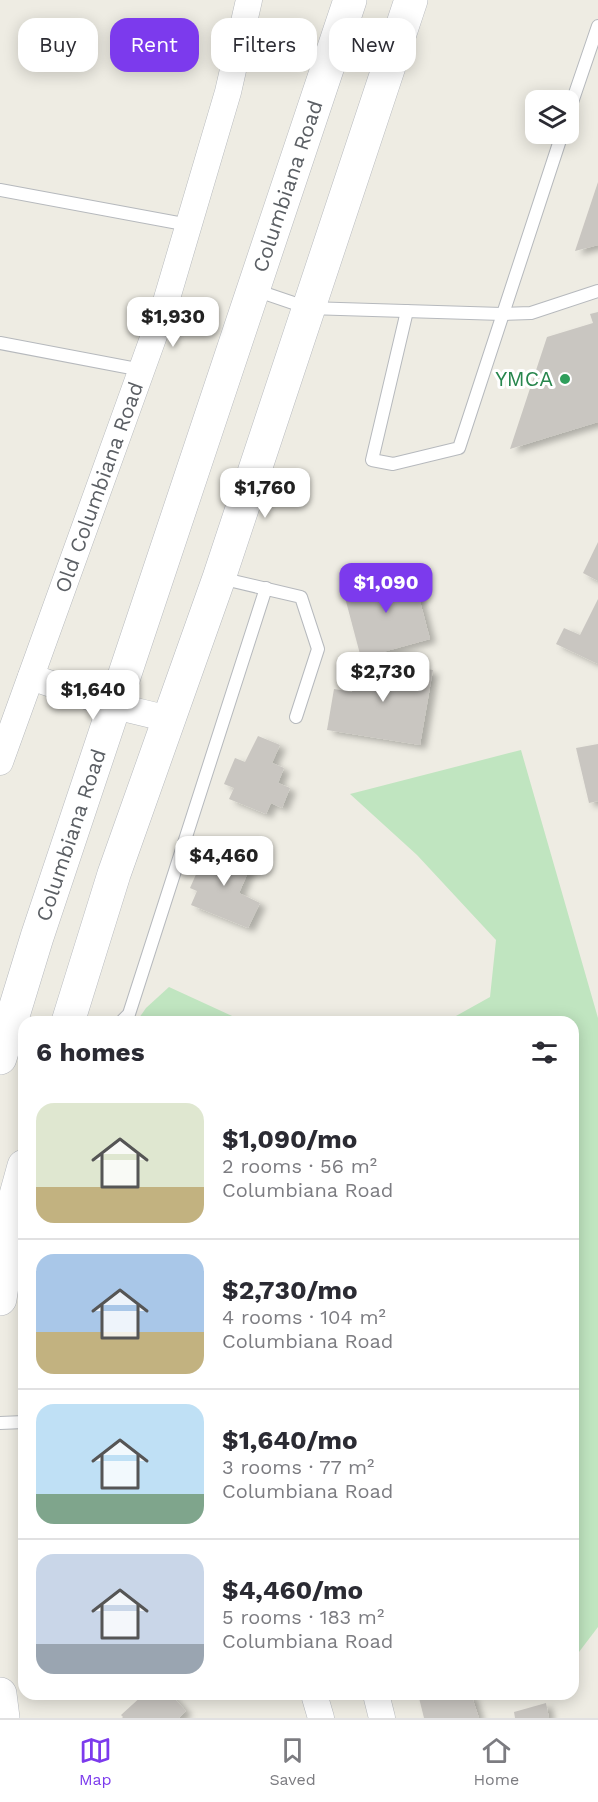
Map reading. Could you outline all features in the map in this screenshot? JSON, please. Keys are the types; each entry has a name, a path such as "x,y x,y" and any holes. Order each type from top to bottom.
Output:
{"main road":[{"name":"Columbiana Road","path":"11,1040 37,936 350,0"},
{"path":"70,1016 114,874 219,578 411,0"},
{"path":"0,1299 18,1188"},
{"path":"0,1694 3,1718"}],"street":[{"name":"Old Columbiana Road","path":"0,762 165,305 228,92 249,0"},
{"path":"31,677 169,720"},
{"path":"316,1700 321,1718"},
{"path":"378,1700 382,1718"}],"lane":[{"path":"576,90 598,26"},
{"path":"407,311 372,460 393,464 459,448 559,144"},
{"path":"0,189 189,225"},
{"path":"252,290 308,308 502,314 531,312 598,291"},
{"path":"0,343 142,370"},
{"path":"219,578 301,597 318,650 296,717"},
{"path":"127,1016 266,588"},
{"path":"0,1424 18,1422"}],"green space":[{"path":"521,750 598,1018 598,1627 579,1652 579,1016 456,1016 490,997 496,940 417,855 350,794"},
{"path":"169,987 232,1016 140,1016"}],"building":[{"path":"598,182 598,245 575,251"},
{"name":"YMCA","path":"598,312 598,422 510,449 547,337 593,323 590,314"},
{"path":"598,542 598,581 583,573"},
{"path":"412,571 430,639 361,658 343,590"},
{"path":"598,599 598,664 556,644 564,628 580,635"},
{"path":"358,658 433,670 420,745 327,730 334,689 352,692"},
{"path":"258,736 280,745 272,763 284,768 278,783 290,788 282,808 271,803 266,814 229,799 234,788 224,784 235,758 245,762"},
{"path":"598,744 598,801 589,803 576,748"},
{"path":"216,845 253,861 239,893 260,903 248,928 191,905 197,891 190,888 205,854 211,856"},
{"path":"137,1700 176,1700 186,1711 179,1718 122,1718 121,1715"},
{"path":"420,1700 473,1700 479,1718 424,1718"},
{"path":"546,1703 549,1718 515,1718 514,1712"}],"place":[{"name":"YMCA","path":"565,379"}]}
